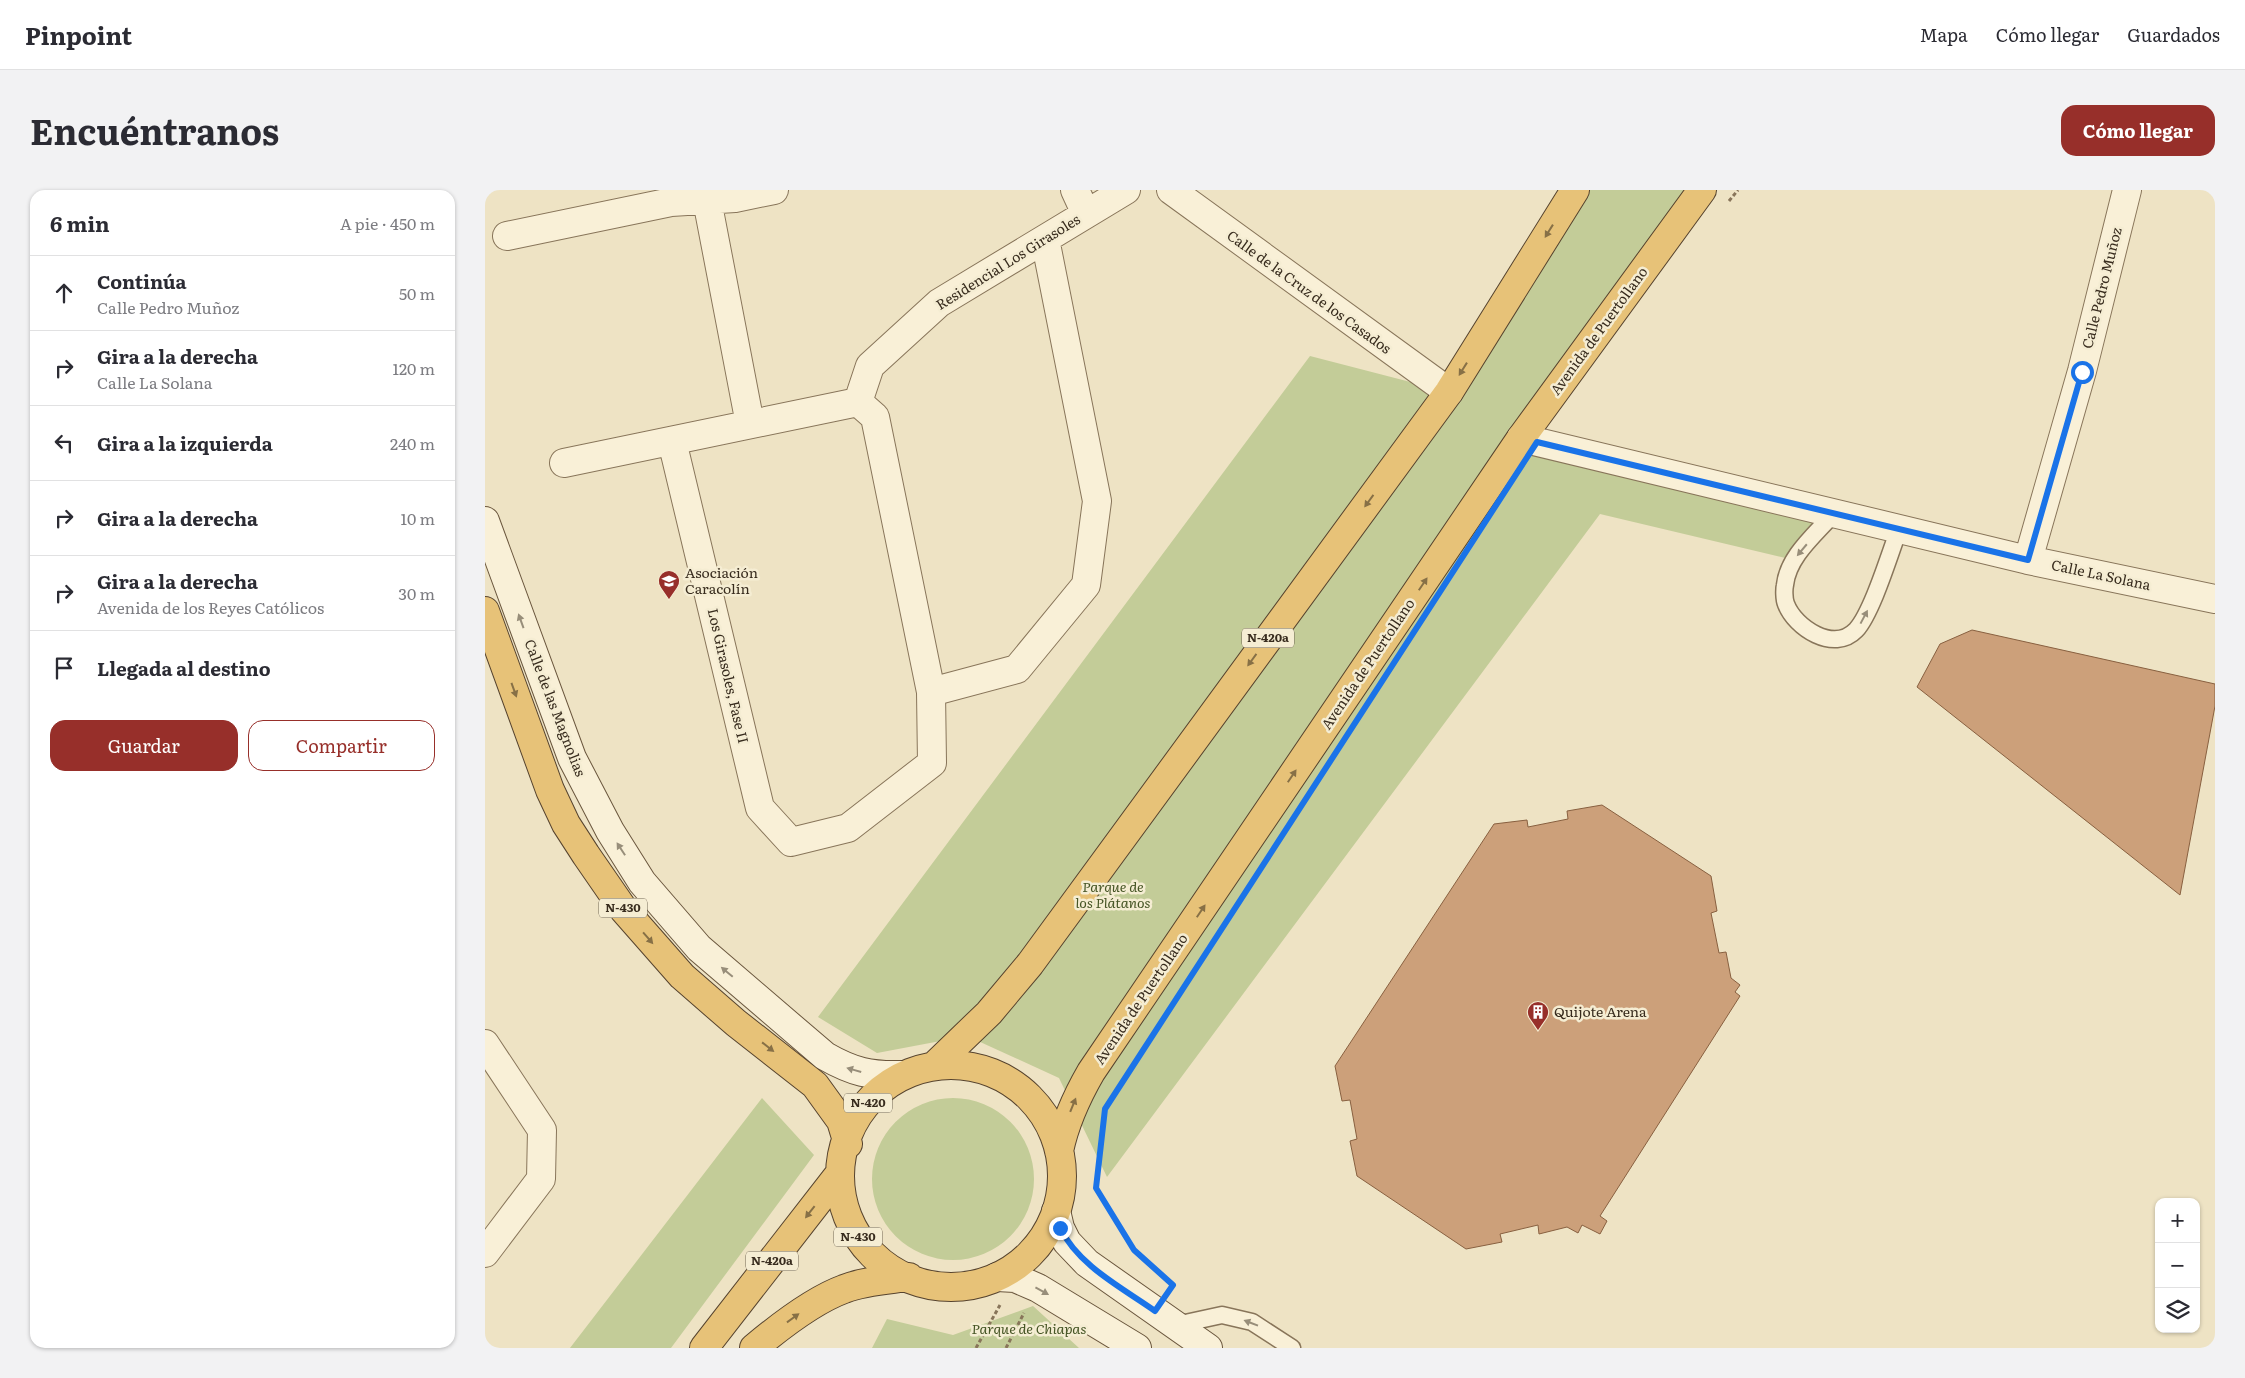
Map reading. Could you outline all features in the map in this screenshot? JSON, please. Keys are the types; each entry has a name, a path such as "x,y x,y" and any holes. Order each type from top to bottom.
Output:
{"highway":[{"name":"N-420a","path":"935,1065 972,1030 1030,964 1449,392 1575,190"},
{"name":"Avenida de Puertollano","path":"1059,1151 1064,1128 1077,1096 1091,1072 1521,438 1702,190"},
{"name":"N-430","path":"485,611 550,790 566,824 624,910 682,976 736,1023 815,1085 841,1121 848,1144 840,1173 844,1205 851,1227 869,1252 887,1268 909,1278"},
{"name":"N-420","path":"848,1144 865,1107 879,1090 902,1075 935,1065"},
{"path":"754,1348 799,1314 844,1289 875,1281 909,1278 936,1286 961,1287 1017,1281 1017,1264 1033,1250 1048,1232 1056,1211 1062,1184 1059,1151 1050,1124 1040,1106 1020,1086 989,1072 935,1065"},
{"name":"N-420a","path":"704,1348 840,1173"}],"street":[{"path":"507,236 671,202 735,198 773,190"},
{"name":"Residencial Los Girasoles","path":"858,402 870,366 939,303 1045,239 1080,202 1126,190"},
{"name":"Calle de la Cruz de los Casados","path":"1171,190 1449,392"},
{"name":"Calle Pedro Muñoz","path":"2028,560 2082,372 2127,190"},
{"path":"707,200 750,424"},
{"path":"564,463 858,402 875,417 931,692 1017,669 1087,585 1097,501 1045,239"},
{"name":"Calle La Solana","path":"1521,438 2028,560 2215,599"},
{"name":"Los Girasoles, Fase II","path":"672,441 759,808 791,842 848,828 932,763 931,692"},
{"name":"Calle de las Magnolias","path":"485,521 572,758 610,831 642,882 699,948 825,1056 847,1068 876,1076 902,1075"},
{"path":"485,1044 542,1130 541,1179 485,1253"},
{"path":"1056,1211 1060,1228 1067,1242 1087,1263 1208,1348"},
{"path":"1017,1281 1137,1348"}],"lane":[{"path":"1834,513 1794,560 1785,584 1785,603 1796,618 1812,632 1830,641 1845,639 1855,631 1865,617 1899,529"},
{"path":"1165,1318 1222,1315 1252,1322 1292,1348"}],"path":[{"path":"1726,205 1738,190"},
{"path":"1143,1050 1105,1109 1096,1188 1134,1250 1173,1285 1165,1318"},
{"path":"975,1348 1017,1281"},
{"path":"1005,1348 1017,1281"}],"green space":[{"name":"Parque de los Plátanos","path":"1580,190 1692,190 1522,438 1834,513 1794,560 1600,514 1107,1177 1059,1078 967,1036 877,1053 818,1017 1310,356 1449,392"},
{"path":"762,1098 814,1155 671,1348 570,1348"},
{"path":"961,1098 984,1104 1004,1116 1016,1128 1031,1155 1034,1179 1033,1195 1028,1210 1016,1230 1004,1242 977,1257 945,1260 922,1254 902,1242 890,1230 875,1203 872,1171 878,1148 890,1128 902,1116 929,1101"},
{"name":"Parque de Chiapas","path":"1033,1306 1079,1348 872,1348 887,1319 953,1335"}],"building":[{"path":"1972,630 2215,684 2215,706 2180,895 1917,687 1940,644"},
{"name":"Quijote Arena","path":"1602,805 1711,876 1717,911 1711,913 1719,953 1726,952 1731,978 1740,985 1735,992 1740,996 1600,1216 1607,1221 1600,1234 1582,1225 1578,1233 1567,1227 1539,1234 1538,1225 1500,1234 1502,1242 1466,1249 1357,1176 1350,1141 1357,1139 1350,1100 1342,1101 1335,1066 1494,824 1527,820 1528,827 1568,819 1567,811"}],"place":[{"name":"Asociación Caracolín","path":"669,600"},
{"name":"Quijote Arena","path":"1538,1031"}],"route":[{"path":"1060,1228 1067,1242 1087,1263 1155,1311 1173,1285 1134,1250 1096,1188 1105,1109 1537,442 2028,560 2082,372"}]}
